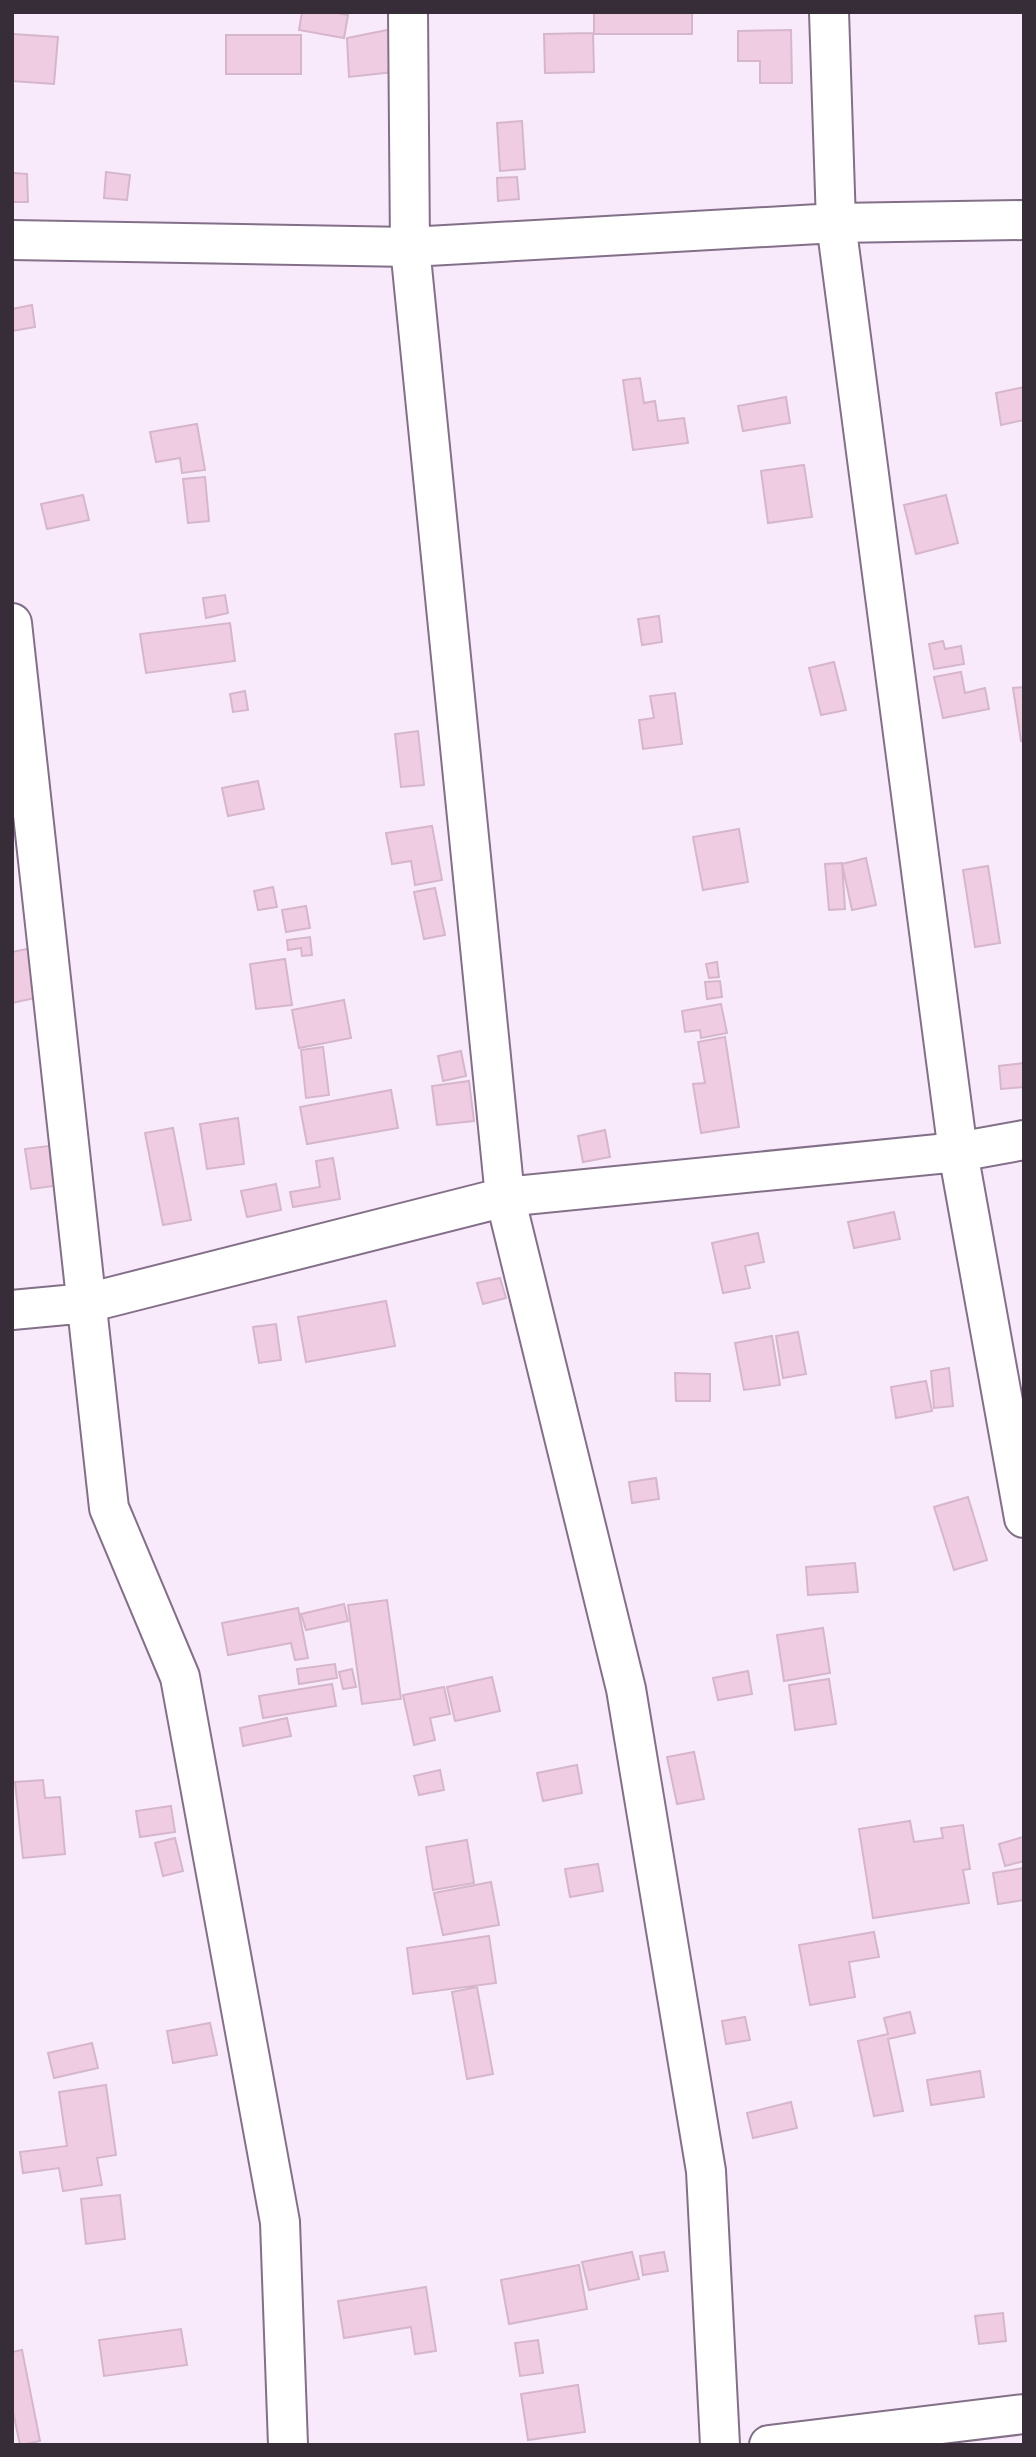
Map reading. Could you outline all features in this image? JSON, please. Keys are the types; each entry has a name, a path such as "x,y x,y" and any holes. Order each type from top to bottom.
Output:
{"street":[{"path":"408,12 410,247 505,1197 626,1689 706,2171 720,2445"},
{"path":"830,12 836,223 958,1152 1024,1518"},
{"path":"12,240 410,247 836,223 1024,220"},
{"path":"12,623 109,1508 180,1677 281,2222 288,2445"},
{"path":"12,1310 87,1303 505,1197 958,1152 1024,1140"},
{"path":"769,2445 1024,2414"}],"building":[{"path":"302,12 348,15 344,38 299,30"},
{"path":"594,12 692,12 692,34 594,34"},
{"path":"397,28 402,71 349,77 347,38"},
{"path":"791,30 792,83 760,83 760,61 738,61 738,31"},
{"path":"593,33 594,72 545,73 544,34"},
{"path":"12,34 58,37 54,84 12,81"},
{"path":"226,35 301,35 301,74 226,74"},
{"path":"522,121 525,169 500,171 497,123"},
{"path":"106,172 130,175 127,200 104,198"},
{"path":"12,173 27,174 28,202 12,202"},
{"path":"517,177 519,199 498,201 497,178"},
{"path":"32,305 35,327 12,331 12,309"},
{"path":"640,378 644,403 655,401 658,421 684,418 688,443 633,450 623,380"},
{"path":"1024,387 1024,420 1001,425 996,393"},
{"path":"786,397 790,423 743,431 738,406"},
{"path":"197,424 205,470 182,473 180,458 156,462 150,432"},
{"path":"804,465 812,517 768,523 761,471"},
{"path":"205,477 209,521 188,523 183,479"},
{"path":"83,495 89,520 47,529 41,504"},
{"path":"946,495 958,543 916,554 904,505"},
{"path":"225,595 228,613 206,618 203,598"},
{"path":"659,616 662,642 642,645 638,619"},
{"path":"230,623 235,661 146,673 140,634"},
{"path":"943,641 945,649 961,646 964,664 934,669 929,644"},
{"path":"834,662 846,710 821,715 809,668"},
{"path":"961,672 965,693 985,688 989,709 943,718 934,677"},
{"path":"1024,687 1024,740 1021,741 1013,688"},
{"path":"245,691 248,710 233,712 230,694"},
{"path":"675,693 682,744 643,749 639,720 654,718 650,696"},
{"path":"418,731 424,785 401,787 395,734"},
{"path":"258,781 264,809 228,816 222,788"},
{"path":"432,826 442,880 415,885 411,861 392,864 386,833"},
{"path":"739,829 748,882 703,890 693,837"},
{"path":"866,858 876,905 852,910 842,864"},
{"path":"842,863 845,909 829,910 825,864"},
{"path":"988,866 1000,943 975,947 963,870"},
{"path":"273,887 277,907 258,910 254,891"},
{"path":"435,888 445,935 424,939 414,892"},
{"path":"306,906 310,928 286,932 282,910"},
{"path":"310,937 312,955 302,956 301,948 288,950 287,940"},
{"path":"32,948 44,996 12,1003 12,952"},
{"path":"285,959 292,1005 256,1009 250,964"},
{"path":"717,962 719,977 709,978 706,964"},
{"path":"720,981 722,997 707,999 705,982"},
{"path":"344,1000 351,1038 299,1048 292,1010"},
{"path":"721,1004 727,1033 701,1038 700,1030 685,1032 682,1011"},
{"path":"725,1037 739,1127 701,1133 693,1084 705,1083 698,1042"},
{"path":"323,1047 329,1095 306,1098 301,1050"},
{"path":"461,1051 466,1076 443,1081 438,1056"},
{"path":"1024,1063 1024,1087 1001,1089 999,1066"},
{"path":"469,1081 474,1121 437,1125 432,1086"},
{"path":"391,1090 398,1128 307,1144 300,1107"},
{"path":"238,1118 244,1164 207,1169 200,1124"},
{"path":"173,1128 191,1220 163,1225 145,1133"},
{"path":"605,1130 610,1157 583,1162 578,1136"},
{"path":"63,1144 69,1184 31,1189 25,1149"},
{"path":"333,1158 340,1199 293,1207 290,1192 320,1187 316,1161"},
{"path":"276,1184 281,1210 247,1217 241,1191"},
{"path":"894,1212 900,1239 854,1248 848,1222"},
{"path":"758,1233 764,1262 745,1266 750,1288 723,1293 712,1243"},
{"path":"500,1278 506,1298 483,1304 477,1283"},
{"path":"386,1301 395,1346 306,1362 298,1317"},
{"path":"276,1324 281,1360 259,1363 253,1327"},
{"path":"798,1332 806,1374 783,1378 776,1336"},
{"path":"772,1336 780,1385 744,1390 735,1343"},
{"path":"949,1368 953,1406 934,1408 931,1371"},
{"path":"675,1373 710,1374 710,1401 676,1401"},
{"path":"926,1381 932,1411 896,1418 891,1387"},
{"path":"656,1478 659,1499 632,1503 629,1482"},
{"path":"968,1497 987,1560 954,1570 934,1507"},
{"path":"855,1563 858,1592 808,1595 806,1567"},
{"path":"387,1600 401,1699 362,1704 348,1605"},
{"path":"344,1604 348,1621 306,1630 301,1614"},
{"path":"298,1608 308,1658 295,1660 291,1643 228,1655 222,1623"},
{"path":"823,1628 830,1673 784,1681 777,1635"},
{"path":"335,1664 337,1678 299,1684 297,1669"},
{"path":"352,1669 356,1687 343,1689 339,1672"},
{"path":"748,1671 752,1694 718,1700 713,1678"},
{"path":"492,1677 500,1711 455,1721 447,1687"},
{"path":"829,1679 836,1724 795,1730 789,1685"},
{"path":"332,1684 336,1706 263,1718 259,1696"},
{"path":"444,1687 450,1714 430,1718 435,1740 414,1745 403,1695"},
{"path":"287,1718 291,1736 243,1746 240,1728"},
{"path":"694,1752 704,1799 677,1804 667,1757"},
{"path":"577,1765 582,1793 543,1801 537,1773"},
{"path":"440,1770 444,1790 419,1795 414,1776"},
{"path":"43,1780 45,1798 60,1797 65,1854 23,1858 15,1782"},
{"path":"171,1806 175,1832 140,1837 136,1811"},
{"path":"910,1821 914,1842 943,1838 941,1828 963,1825 970,1869 963,1870 969,1903 873,1918 859,1829"},
{"path":"1023,1837 1024,1861 1005,1866 999,1844"},
{"path":"175,1838 183,1871 163,1876 155,1843"},
{"path":"467,1840 474,1883 433,1890 426,1847"},
{"path":"598,1864 603,1891 570,1897 565,1869"},
{"path":"1024,1868 1024,1900 998,1904 993,1873"},
{"path":"491,1882 499,1925 443,1935 434,1893"},
{"path":"874,1932 879,1957 849,1962 855,1997 810,2005 799,1945"},
{"path":"489,1936 496,1983 413,1994 407,1948"},
{"path":"477,1987 493,2074 467,2079 452,1992"},
{"path":"910,2012 915,2033 888,2039 903,2111 874,2116 858,2041 888,2034 884,2018"},
{"path":"745,2017 750,2040 726,2044 722,2021"},
{"path":"210,2023 217,2055 173,2063 167,2031"},
{"path":"92,2043 98,2068 54,2078 48,2053"},
{"path":"980,2071 984,2097 931,2105 927,2080"},
{"path":"106,2085 116,2155 97,2158 102,2185 63,2191 59,2168 23,2173 20,2152 67,2146 59,2092"},
{"path":"791,2102 797,2128 753,2138 747,2113"},
{"path":"120,2195 125,2239 86,2244 81,2199"},
{"path":"632,2252 639,2279 589,2290 582,2262"},
{"path":"664,2252 668,2271 643,2275 640,2256"},
{"path":"579,2265 587,2309 509,2324 501,2280"},
{"path":"426,2287 436,2351 415,2354 411,2327 344,2338 338,2301"},
{"path":"1003,2313 1006,2341 979,2344 975,2316"},
{"path":"181,2329 187,2365 104,2376 99,2340"},
{"path":"538,2340 543,2373 520,2376 515,2343"},
{"path":"22,2350 40,2441 20,2445 12,2407 12,2352"},
{"path":"578,2385 585,2432 528,2440 521,2394"}]}
